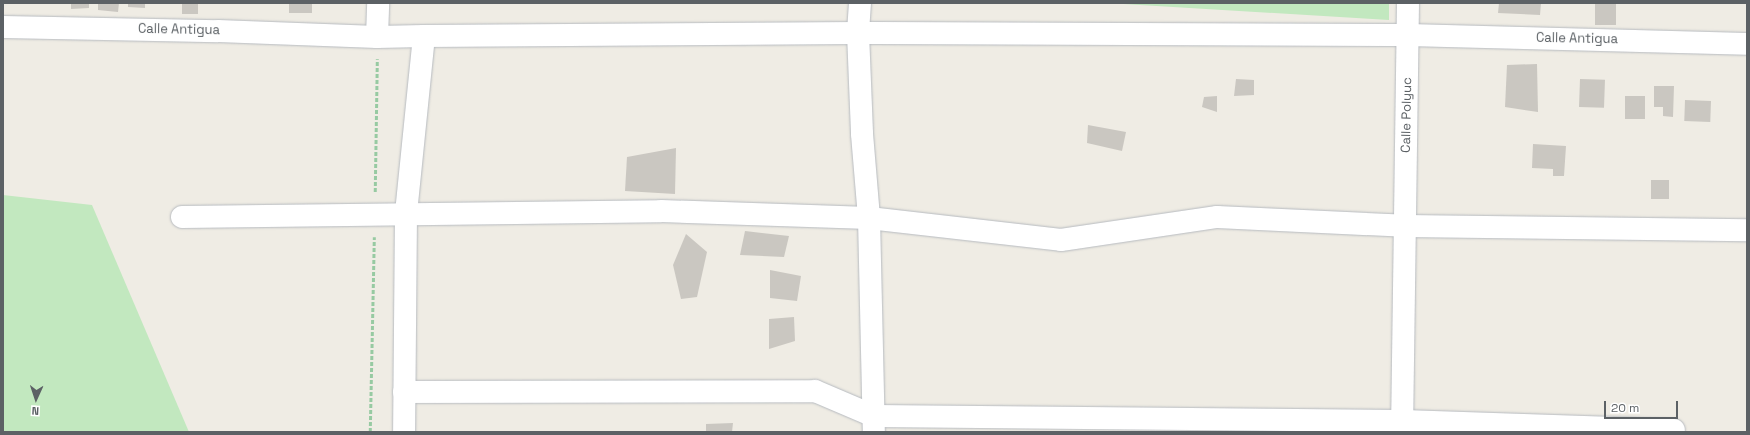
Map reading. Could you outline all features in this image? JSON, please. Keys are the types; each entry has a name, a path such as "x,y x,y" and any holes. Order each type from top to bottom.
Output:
{"street":[{"path":"377,37 378,3"},
{"path":"860,3 858,33 862,134 869,218 874,424"},
{"name":"Calle Polyuc","path":"1403,426 1408,3"},
{"name":"Calle Antigua","path":"3,28 218,30 355,37 858,33 1408,35 1747,44"},
{"path":"404,432 406,213 424,36"},
{"path":"182,217 661,211 869,218 1061,240 1217,218 1405,226 1747,230"},
{"path":"404,392 815,391 874,424 1403,426 1674,430"}],"green space":[{"path":"1107,3 1389,3 1389,20"},
{"path":"3,195 92,205 189,432 3,432"}],"building":[{"path":"71,3 89,3 89,8 71,9"},
{"path":"98,3 119,3 118,12 98,10"},
{"path":"128,3 145,3 145,8 128,7"},
{"path":"182,3 198,3 198,14 182,14"},
{"path":"289,3 312,3 312,13 289,13"},
{"path":"1499,3 1541,3 1540,15 1498,13"},
{"path":"1592,3 1616,3 1616,25 1595,25 1595,4"},
{"path":"1537,64 1538,112 1505,107 1507,65"},
{"path":"1236,79 1254,80 1254,95 1234,96"},
{"path":"1580,79 1605,80 1604,108 1579,107"},
{"path":"1654,86 1674,86 1673,117 1663,116 1663,107 1654,107"},
{"path":"1217,96 1217,112 1202,107 1204,97"},
{"path":"1625,96 1645,96 1645,119 1625,119"},
{"path":"1685,100 1711,101 1710,122 1684,121"},
{"path":"1088,125 1126,132 1122,151 1087,143"},
{"path":"1533,144 1566,146 1564,176 1553,176 1553,169 1532,168"},
{"path":"676,148 675,194 625,191 627,157"},
{"path":"1651,180 1669,180 1669,199 1651,199"},
{"path":"745,231 789,236 784,257 740,255"},
{"path":"686,234 707,252 697,297 681,299 673,265"},
{"path":"770,270 801,276 797,301 770,298"},
{"path":"794,317 795,341 769,349 769,319"},
{"path":"733,423 732,432 706,432 706,424"}]}
